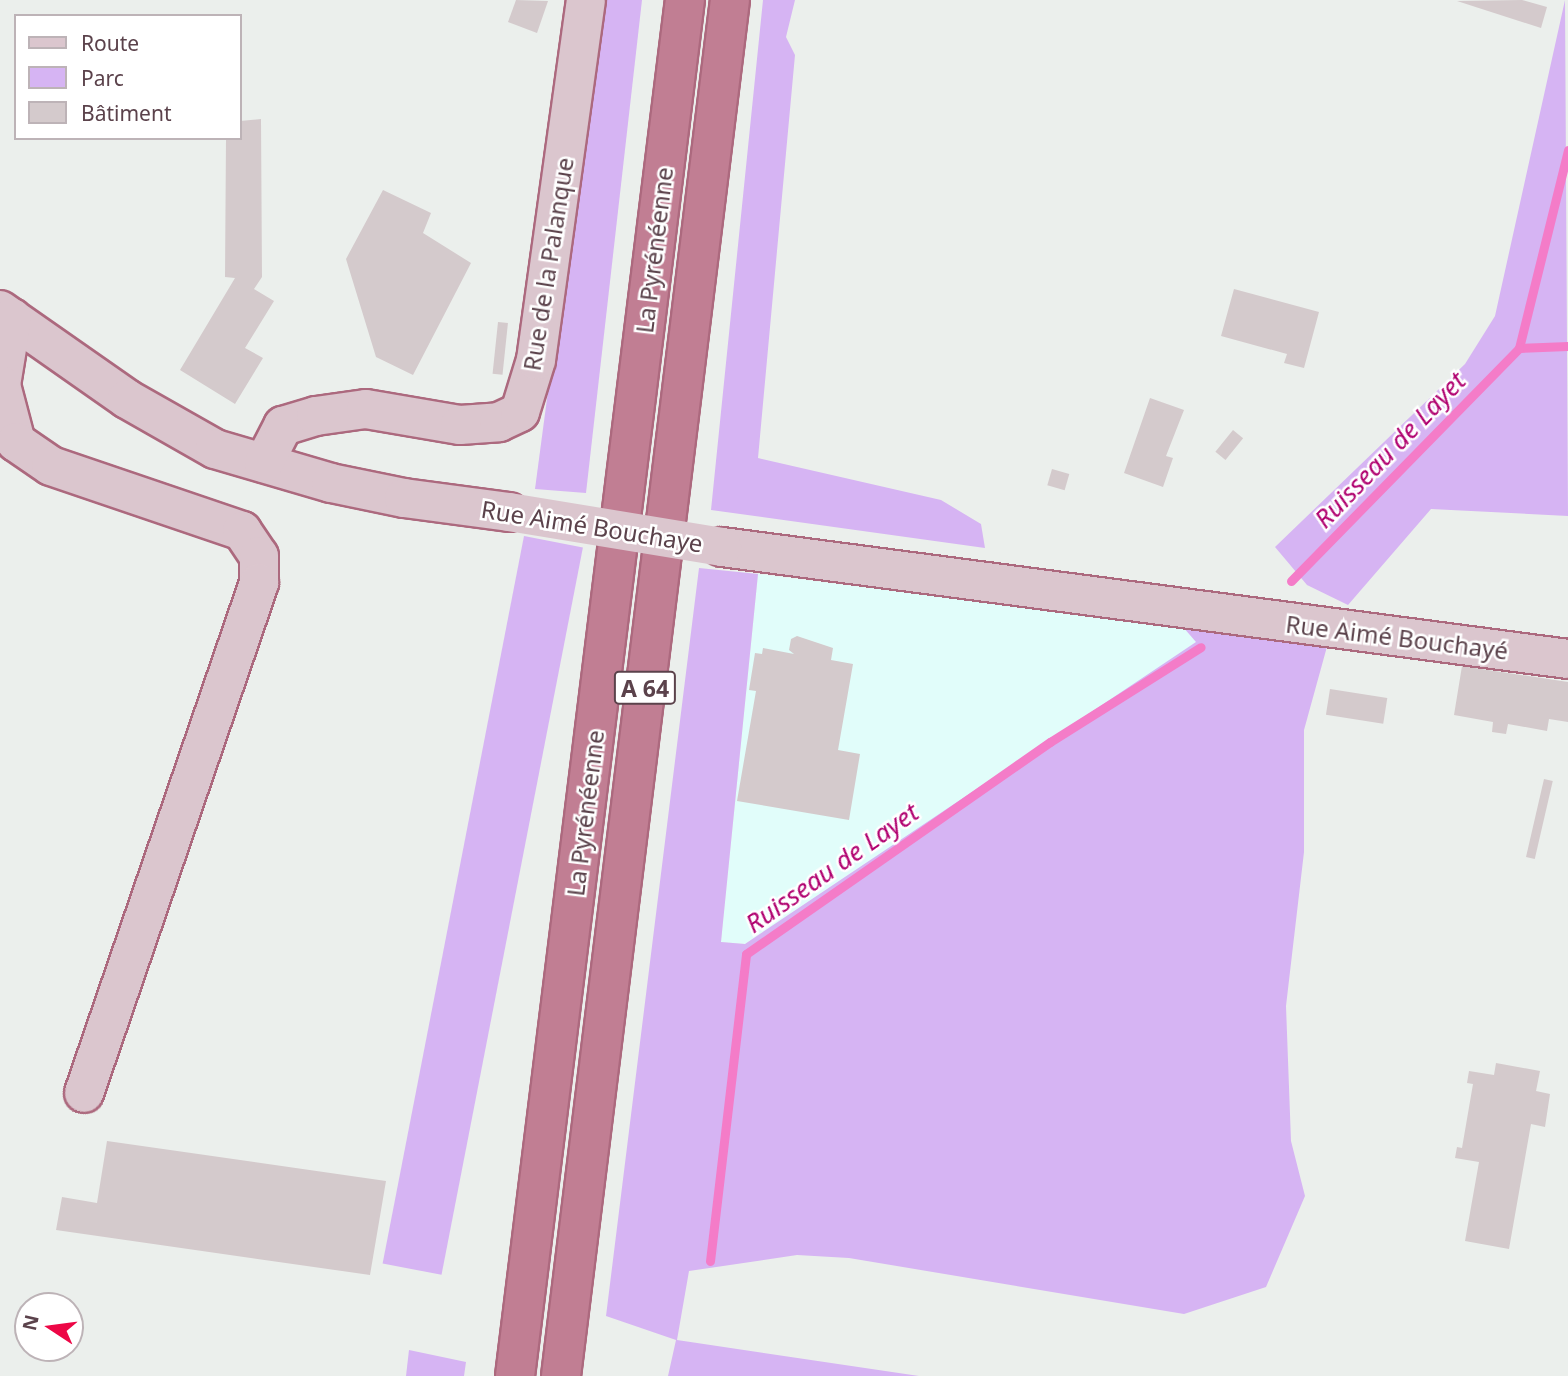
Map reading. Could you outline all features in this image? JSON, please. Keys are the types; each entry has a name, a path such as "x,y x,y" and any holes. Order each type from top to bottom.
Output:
{"highway":[{"name":"La Pyrénéenne","path":"515,1376 685,0"},
{"name":"La Pyrénéenne","path":"561,1376 730,0"}],"street":[{"name":"Rue de la Palanque","path":"264,463 283,426 316,416 366,409 460,425 499,422 520,412 536,360 586,0"},
{"name":"Rue Aimé Bouchaye","path":"6,314 127,399 215,449 404,498 509,512 722,547 1227,615"},
{"path":"6,314 1,384 16,442 51,466 242,531 259,556 259,583 84,1093"},
{"name":"Rue Aimé Bouchayé","path":"1227,615 1568,659"}],"shaded area":[{"path":"758,574 1183,627 1197,642 745,944 721,942"}],"green space":[{"path":"600,0 642,0 586,493 535,489"},
{"path":"763,0 795,0 786,37 795,55 758,458 941,500 981,524 985,548 711,510"},
{"path":"1565,0 1568,516 1431,509 1348,605 1307,585 1275,547 1465,364 1495,316"},
{"path":"524,536 583,547 442,1275 383,1263"},
{"path":"699,568 758,574 721,942 745,944 1196,642 1183,627 1328,643 1304,730 1304,852 1286,1006 1291,1141 1305,1196 1266,1287 1184,1314 849,1258 797,1255 689,1271 677,1340 919,1376 668,1376 676,1340 606,1316"},
{"path":"409,1350 466,1362 464,1376 406,1376"}],"building":[{"path":"516,0 548,1 537,33 508,22"},
{"path":"1522,0 1547,7 1541,28 1457,1"},
{"path":"261,119 262,277 254,289 274,301 245,348 263,358 235,404 180,370 235,278 225,277 226,140 242,140 242,121"},
{"path":"383,190 431,213 423,233 471,263 413,375 376,357 346,259"},
{"path":"1234,289 1319,312 1304,368 1284,363 1287,354 1221,336"},
{"path":"498,322 508,323 503,375 493,374"},
{"path":"1150,398 1184,410 1166,456 1173,458 1163,487 1124,473"},
{"path":"1233,430 1243,438 1225,460 1215,452"},
{"path":"1052,469 1069,474 1065,490 1047,485"},
{"path":"797,636 833,648 831,660 853,664 838,750 860,754 849,820 737,801 756,691 749,690 755,653 762,654 763,648 794,654 789,650 791,639"},
{"path":"1462,666 1568,682 1568,722 1549,719 1547,731 1508,724 1506,734 1492,732 1493,722 1454,715"},
{"path":"1330,689 1387,698 1383,724 1326,715"},
{"path":"1544,779 1553,781 1535,859 1526,857"},
{"path":"1496,1063 1540,1071 1536,1091 1550,1094 1545,1127 1531,1124 1509,1249 1465,1241 1479,1162 1455,1158 1457,1147 1462,1148 1473,1084 1467,1083 1469,1071 1494,1075"},
{"path":"107,1141 386,1181 370,1275 56,1230 62,1197 97,1203"}],"waterway":[{"path":"1519,348 1568,150"},
{"path":"1519,348 1568,346"},
{"name":"Ruisseau de Layet","path":"1291,581 1519,348"},
{"name":"Ruisseau de Layet","path":"710,1261 746,954 1050,742 1201,647"}]}
